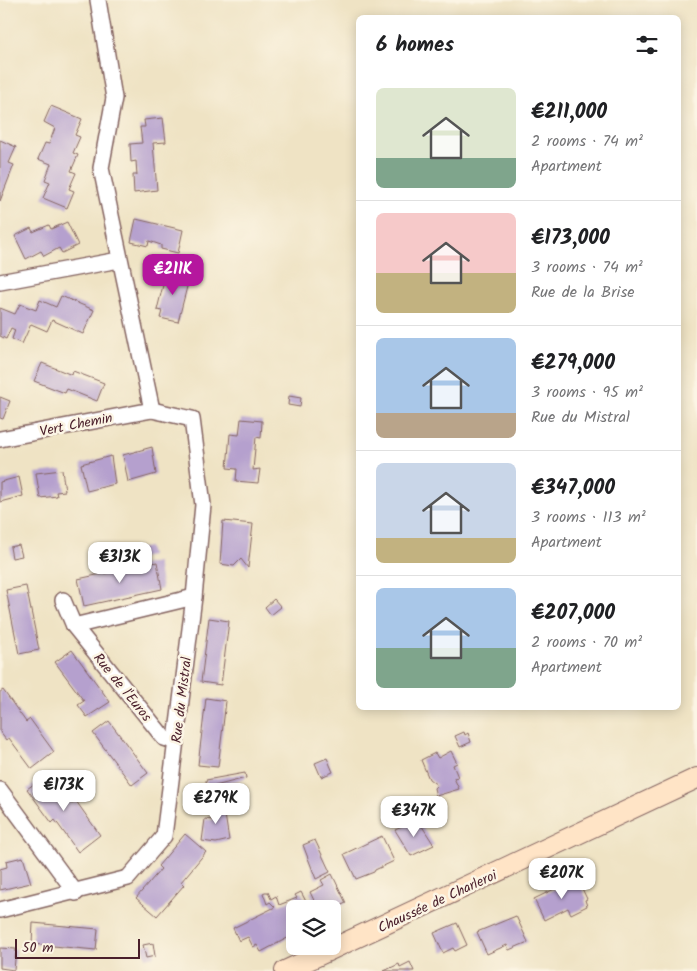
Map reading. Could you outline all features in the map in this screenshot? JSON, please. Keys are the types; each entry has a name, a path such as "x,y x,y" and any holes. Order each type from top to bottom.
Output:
{"main road":[{"name":"Chaussée de Charleroi","path":"285,971 697,778"}],"street":[{"path":"98,0 114,98 101,168 152,410"},
{"path":"0,282 119,260"},
{"name":"Vert Chemin","path":"0,439 152,410"},
{"name":"Rue du Mistral","path":"0,910 128,878 164,836 194,597 203,505 192,419 152,410"},
{"path":"74,626 194,597"},
{"name":"Rue de l'Euros","path":"63,600 74,626 164,738 176,742"},
{"path":"0,790 76,892"}],"building":[{"path":"51,106 82,119 75,135 80,137 73,153 78,155 71,171 76,173 69,189 74,191 67,208 43,198 50,182 45,180 51,164 38,159 45,143 49,144 55,128 44,122"},
{"path":"163,118 166,142 153,143 157,190 134,193 133,175 137,175 136,161 131,162 130,144 142,143 140,127 145,127 144,120"},
{"path":"0,140 16,147 9,163 14,165 0,201"},
{"path":"136,219 183,230 178,253 161,249 161,245 149,241 148,246 131,242"},
{"path":"67,222 78,245 62,253 59,248 44,256 41,251 26,259 15,236 31,228 33,232 49,225 51,229"},
{"path":"171,271 190,275 178,322 160,318 162,311 157,310 165,277 170,278"},
{"path":"61,296 94,310 83,334 52,320 47,331 31,324 22,344 12,339 15,330 11,328 6,339 0,336 0,308 15,314 20,304 36,310 40,300 56,307"},
{"path":"42,363 72,375 73,371 104,383 97,401 67,389 65,393 34,381"},
{"path":"289,396 301,398 300,407 288,405"},
{"path":"0,397 10,401 3,419 0,418"},
{"path":"241,419 262,421 261,438 256,437 253,470 260,469 258,483 236,481 237,469 227,468 230,434 239,435"},
{"path":"152,447 156,474 128,482 123,455"},
{"path":"111,456 115,484 87,491 81,464"},
{"path":"62,470 65,491 56,492 57,496 40,498 36,473"},
{"path":"19,477 23,496 0,502 0,482"},
{"path":"223,521 253,524 248,568 241,559 234,566 220,564"},
{"path":"19,545 22,556 12,558 10,547"},
{"path":"149,547 151,556 140,558 138,549"},
{"path":"157,562 162,589 84,606 78,579"},
{"path":"26,586 39,650 19,654 6,590"},
{"path":"274,599 281,607 271,615 265,607"},
{"path":"209,618 229,621 221,685 201,682"},
{"path":"72,650 110,702 87,717 78,705 84,701 55,662"},
{"path":"3,690 26,722 30,719 54,752 32,769 9,738 6,740 0,732 0,692"},
{"path":"206,698 226,701 218,767 198,765"},
{"path":"109,721 148,773 132,785 93,733"},
{"path":"464,732 465,735 468,733 471,742 460,747 455,736"},
{"path":"451,751 457,763 453,765 458,777 454,778 459,789 436,796 434,788 437,785 429,779 421,760 435,753 438,758"},
{"path":"327,758 333,772 321,777 315,763"},
{"path":"49,773 72,804 76,801 100,835 78,852 55,820 52,823 27,789"},
{"path":"245,773 246,778 211,787 213,800 208,801 206,780"},
{"path":"223,802 229,840 216,843 202,841 205,819 213,820 210,804"},
{"path":"418,820 434,845 411,856 395,830"},
{"path":"185,834 206,852 181,882 184,885 157,916 136,898 161,869 158,866"},
{"path":"382,836 394,861 356,879 344,854"},
{"path":"315,840 330,872 316,879 303,845"},
{"path":"23,857 31,883 0,890 0,869 7,867 6,861"},
{"path":"332,874 346,903 341,905 341,900 314,900 310,892 324,885 321,880"},
{"path":"577,878 587,899 585,900 587,906 571,914 568,908 544,920 534,899"},
{"path":"268,892 271,899 276,896 279,905 286,902 286,939 261,952 257,945 253,947 248,937 239,941 233,928 275,907 270,902 267,904 263,893"},
{"path":"301,892 305,900 292,900 297,898 295,895"},
{"path":"516,916 528,942 509,950 507,945 487,954 477,932"},
{"path":"33,923 98,929 96,950 32,944"},
{"path":"457,923 467,945 455,951 453,948 443,953 434,933"},
{"path":"153,943 155,956 146,958 143,945"},
{"path":"0,948 16,949 14,970 0,968"},
{"path":"410,962 414,971 384,971 399,964 400,967"}]}
